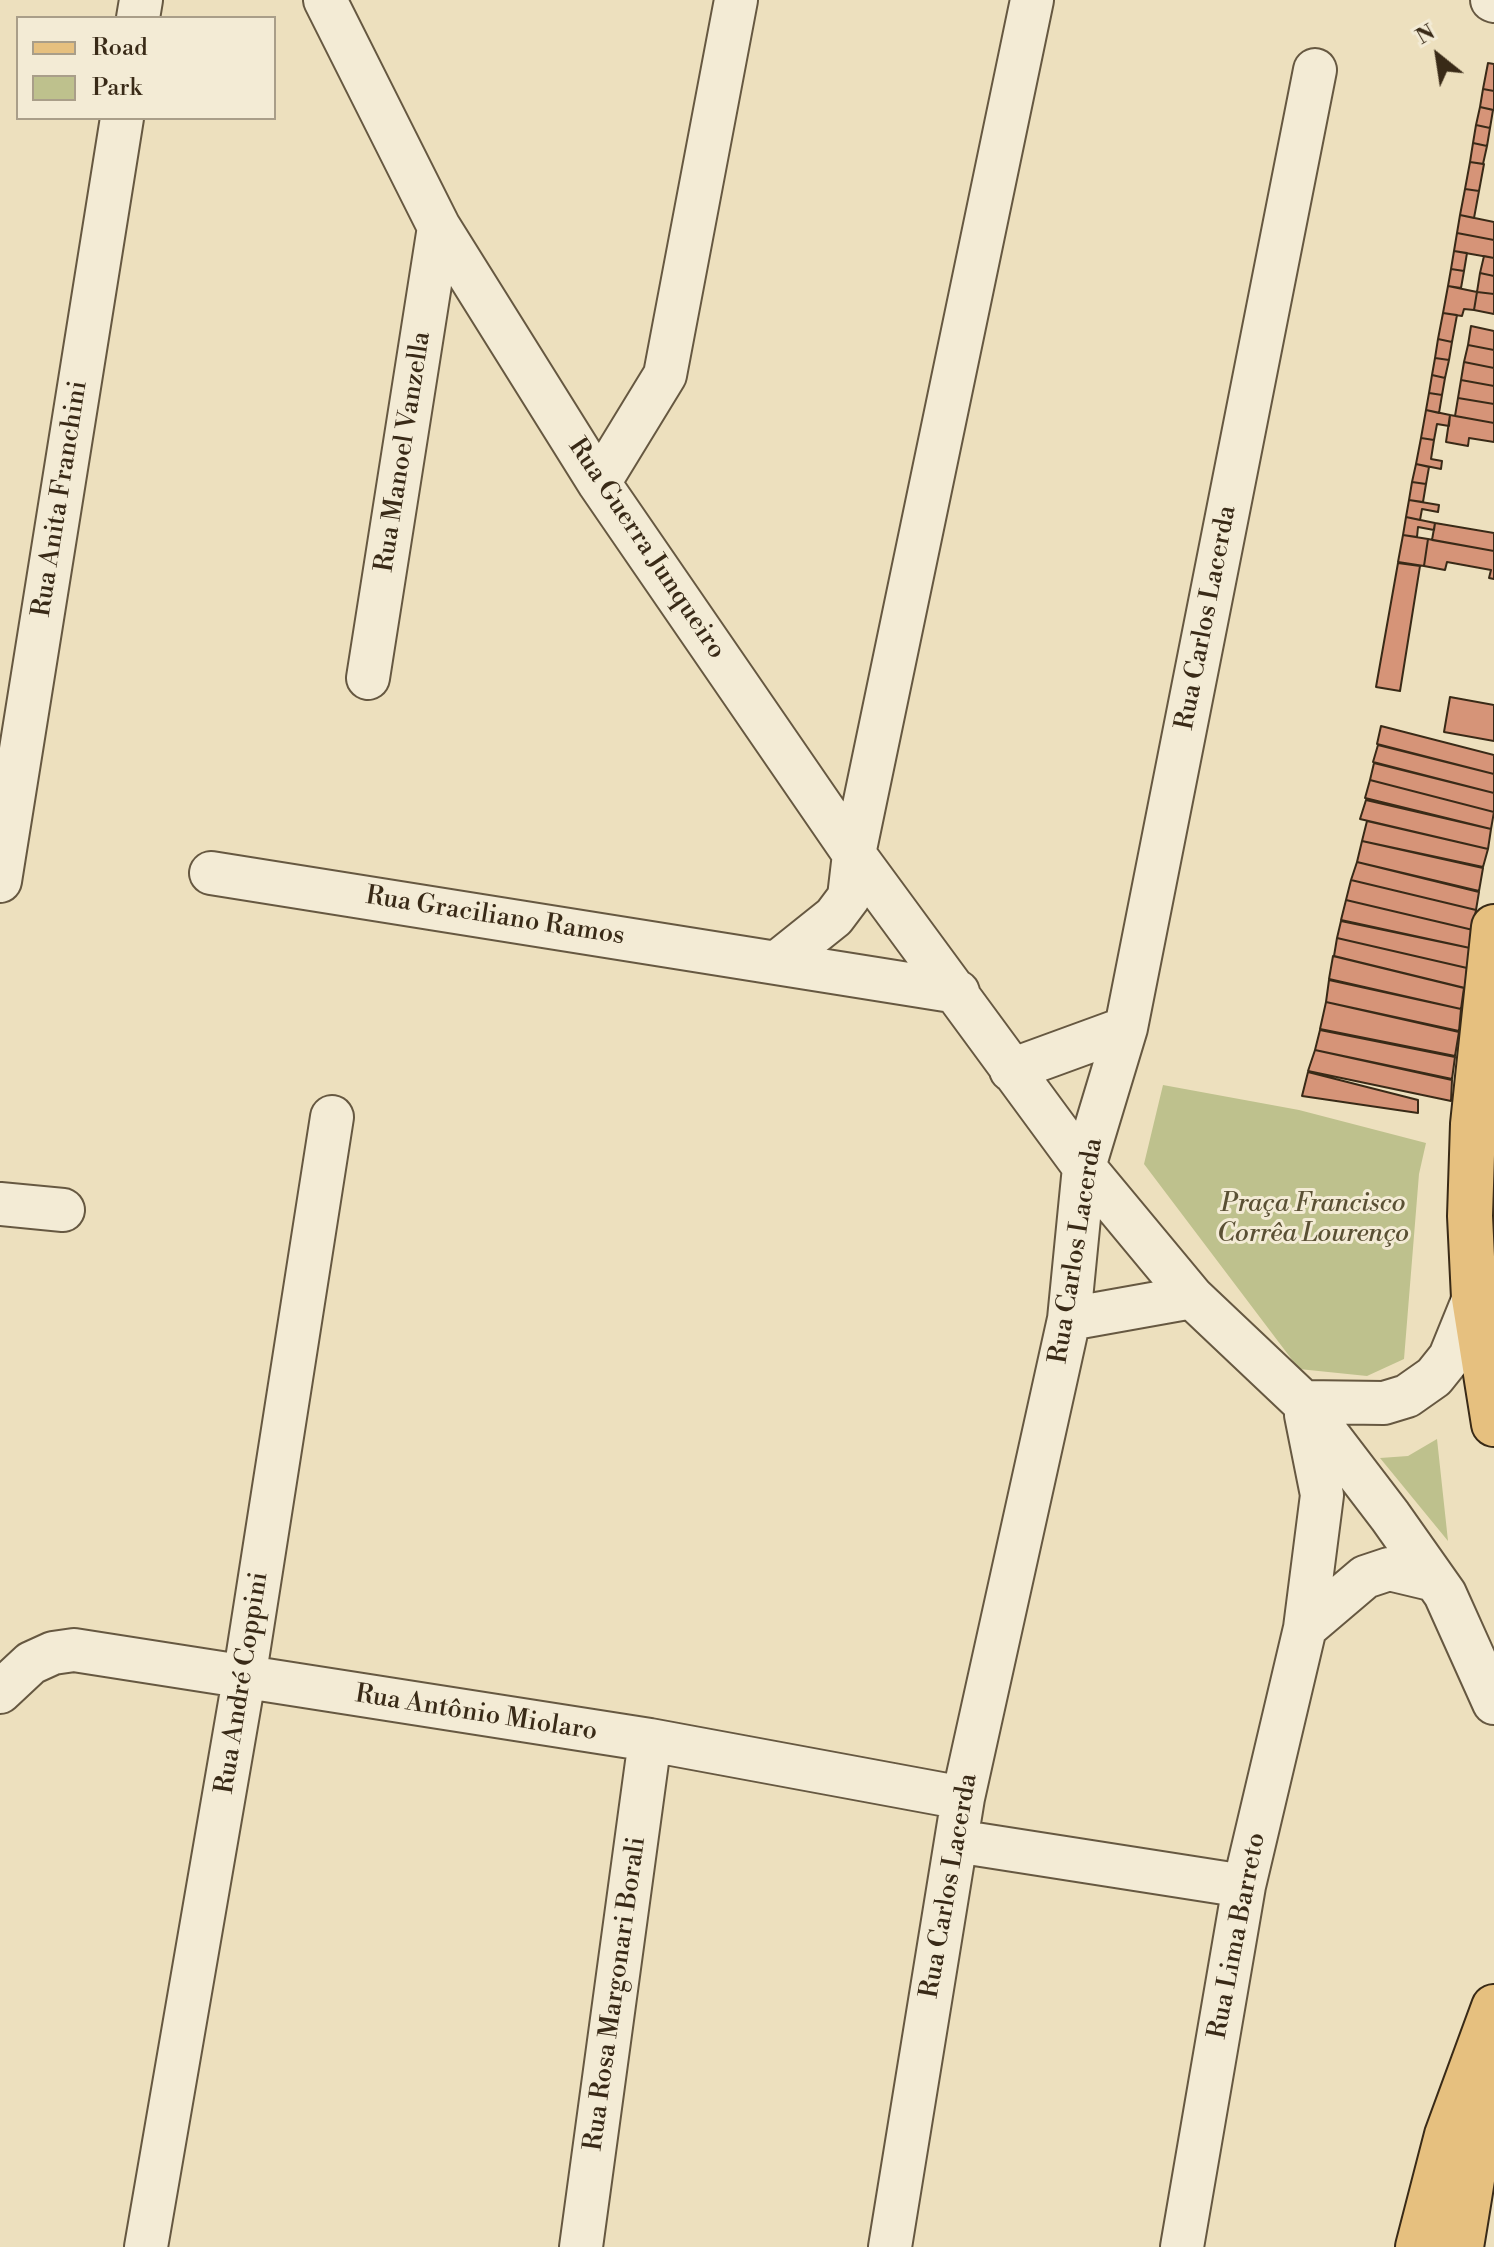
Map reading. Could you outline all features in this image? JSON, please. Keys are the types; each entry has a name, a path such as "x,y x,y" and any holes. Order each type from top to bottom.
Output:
{"main road":[{"path":"1494,927 1473,1124 1470,1216 1474,1298 1494,1424"},
{"path":"1418,2247 1447,2135 1494,2007"},
{"path":"1461,2247 1476,2169 1494,2037"}],"street":[{"name":"Rua Guerra Junqueiro","path":"325,0 439,227 599,483 854,854 1084,1167 1192,1297 1303,1402 1435,1580 1476,1658 1494,1703"},
{"path":"599,483 665,375 736,0"},
{"path":"779,961 834,917 849,897 854,854 1032,0"},
{"name":"Rua Carlos Lacerda","path":"890,2247 963,1798 1069,1319 1084,1167 1126,1028 1315,70"},
{"name":"Rua Anita Franchini","path":"0,881 122,120"},
{"name":"Rua Manoel Vanzella","path":"368,678 439,227"},
{"name":"Rua Graciliano Ramos","path":"211,873 779,961 958,992"},
{"path":"1011,1070 1126,1028"},
{"name":"Rua André Coppini","path":"146,2247 244,1679 332,1117"},
{"path":"0,1204 63,1210"},
{"path":"1069,1319 1192,1297"},
{"path":"1303,1402 1384,1403 1407,1396 1434,1377 1450,1357 1474,1298"},
{"name":"Rua Lima Barreto","path":"1182,2247 1244,1886 1305,1628 1322,1495 1303,1402"},
{"path":"1305,1628 1365,1577 1389,1569 1435,1580"},
{"name":"Rua Antônio Miolaro","path":"0,1692 31,1663 53,1653 74,1650 244,1679 650,1740 963,1798"},
{"name":"Rua Rosa Margonari Borali","path":"581,2247 650,1740"},
{"path":"956,1841 1244,1886"}],"green space":[{"name":"Praça Francisco Corrêa Lourenço","path":"1163,1085 1299,1110 1426,1143 1419,1174 1404,1359 1367,1376 1299,1369 1144,1164"},
{"path":"1437,1439 1448,1541 1380,1458 1408,1456"}],"building":[{"path":"1488,63 1494,64 1494,91 1483,89"},
{"path":"1483,89 1494,91 1494,110 1480,107"},
{"path":"1480,107 1493,110 1490,128 1476,125"},
{"path":"1476,125 1490,128 1487,146 1473,143"},
{"path":"1473,143 1487,146 1483,164 1470,162"},
{"path":"1470,162 1484,164 1479,191 1465,189"},
{"path":"1465,189 1479,191 1474,218 1460,215"},
{"path":"1460,215 1494,222 1494,240 1457,233"},
{"path":"1457,233 1494,240 1494,258 1454,251"},
{"path":"1454,251 1467,253 1464,271 1451,269"},
{"path":"1484,256 1494,258 1494,276 1480,273"},
{"path":"1451,269 1464,271 1461,288 1448,286"},
{"path":"1480,273 1494,276 1494,294 1477,292"},
{"path":"1448,286 1477,292 1474,310 1464,309 1462,316 1443,313"},
{"path":"1477,292 1494,294 1494,314 1474,310"},
{"path":"1443,313 1457,315 1452,342 1438,339"},
{"path":"1471,326 1494,331 1494,350 1468,345"},
{"path":"1438,339 1452,342 1449,360 1435,358"},
{"path":"1468,345 1494,350 1494,368 1464,362"},
{"path":"1435,358 1449,360 1445,378 1432,375"},
{"path":"1464,362 1494,368 1494,386 1461,380"},
{"path":"1432,375 1445,378 1442,395 1429,393"},
{"path":"1461,380 1494,386 1494,404 1458,398"},
{"path":"1429,393 1442,395 1439,413 1426,410"},
{"path":"1458,398 1494,404 1494,423 1455,416"},
{"path":"1426,410 1450,415 1449,426 1437,424 1434,440 1421,438"},
{"path":"1450,415 1494,423 1494,442 1469,438 1468,446 1446,442"},
{"path":"1421,438 1434,440 1431,459 1442,461 1441,469 1416,464"},
{"path":"1416,464 1429,467 1426,484 1412,482"},
{"path":"1412,482 1426,484 1423,502 1409,500"},
{"path":"1409,500 1439,505 1438,512 1422,509 1420,520 1406,517"},
{"path":"1406,517 1435,523 1434,530 1418,527 1417,537 1403,535"},
{"path":"1435,523 1494,533 1494,551 1432,540"},
{"path":"1403,535 1428,539 1424,566 1398,562"},
{"path":"1428,539 1494,551 1494,579 1489,578 1491,570 1447,562 1445,570 1424,566"},
{"path":"1398,563 1420,566 1400,691 1376,687"},
{"path":"1450,697 1494,705 1494,741 1444,732"},
{"path":"1381,726 1494,755 1494,774 1377,744"},
{"path":"1378,745 1494,774 1494,793 1373,762"},
{"path":"1374,763 1494,793 1494,812 1370,780"},
{"path":"1370,780 1494,812 1491,829 1365,798"},
{"path":"1366,800 1491,829 1488,849 1360,819"},
{"path":"1367,821 1488,849 1483,867 1362,841"},
{"path":"1362,841 1483,868 1479,891 1357,862"},
{"path":"1357,862 1479,892 1476,910 1351,880"},
{"path":"1351,880 1476,910 1473,930 1346,900"},
{"path":"1346,900 1473,930 1470,948 1341,920"},
{"path":"1341,921 1470,948 1467,968 1337,938"},
{"path":"1337,938 1467,968 1465,988 1334,956"},
{"path":"1333,956 1464,988 1461,1009 1329,979"},
{"path":"1329,980 1461,1009 1459,1031 1326,1002"},
{"path":"1326,1002 1459,1032 1455,1056 1320,1029"},
{"path":"1320,1030 1455,1057 1452,1079 1315,1050"},
{"path":"1315,1050 1452,1080 1451,1101 1308,1071"},
{"path":"1308,1072 1418,1100 1418,1113 1302,1096"}]}
